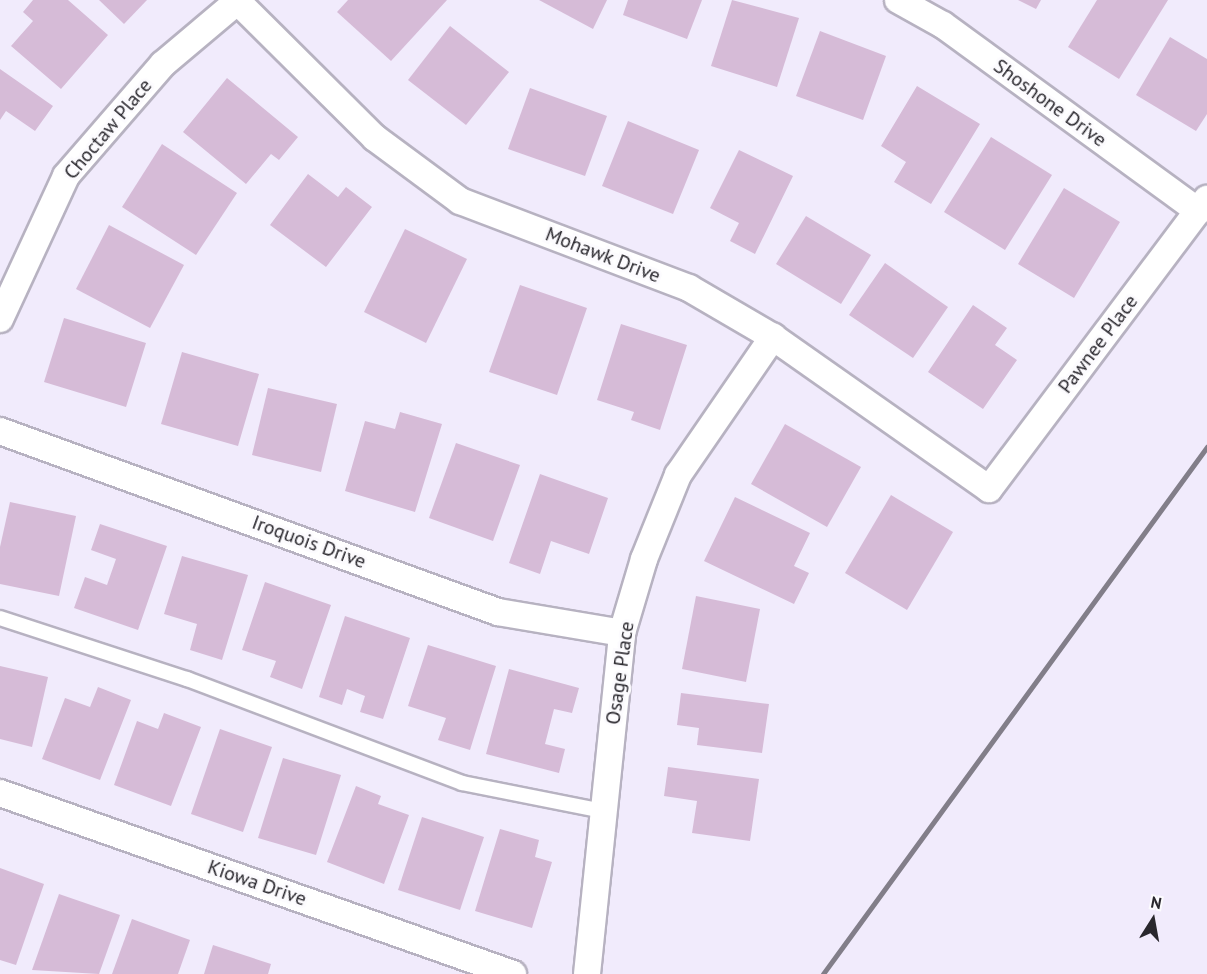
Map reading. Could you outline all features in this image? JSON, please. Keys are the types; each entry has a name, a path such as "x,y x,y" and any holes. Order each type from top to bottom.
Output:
{"street":[{"name":"Shoshone Drive","path":"898,0 943,25 1203,205"},
{"name":"Choctaw Place","path":"0,319 66,176 163,64 238,1"},
{"name":"Mohawk Drive","path":"238,1 375,138 460,201 689,288 773,337 989,489"},
{"name":"Pawnee Place","path":"989,489 1203,205"},
{"name":"Osage Place","path":"587,974 622,633 644,559 678,475 773,337"},
{"name":"Iroquois Drive","path":"0,431 498,612 622,633"},
{"name":"Kiowa Drive","path":"0,793 513,974"}],"lane":[{"path":"0,618 187,679 462,783 604,811"}],"building":[{"path":"33,0 68,0 108,35 61,89 11,46 33,21 23,12"},
{"path":"99,0 147,0 124,24"},
{"path":"348,0 447,0 391,61 337,12"},
{"path":"539,0 607,0 593,29"},
{"path":"628,0 702,0 687,39 623,15"},
{"path":"732,0 799,18 777,87 711,66"},
{"path":"1018,0 1041,0 1036,9"},
{"path":"1097,0 1168,0 1119,79 1068,47"},
{"path":"450,26 509,72 466,125 408,80"},
{"path":"820,31 886,56 863,120 796,96"},
{"path":"1170,37 1207,59 1207,114 1196,131 1136,95"},
{"path":"0,69 53,106 35,131 6,111 0,120"},
{"path":"227,78 298,137 279,160 271,154 246,184 183,132"},
{"path":"917,86 980,124 931,204 894,182 906,162 881,146"},
{"path":"530,88 607,116 585,176 508,149"},
{"path":"628,121 699,150 673,214 602,186"},
{"path":"991,137 1052,175 1005,250 944,212"},
{"path":"162,144 237,193 196,255 122,207"},
{"path":"739,150 793,176 755,254 730,241 739,223 710,208"},
{"path":"308,174 338,197 346,187 372,207 326,267 270,225"},
{"path":"1064,188 1120,222 1074,298 1018,264"},
{"path":"806,216 871,255 841,304 776,264"},
{"path":"109,225 184,265 150,328 76,289"},
{"path":"405,229 467,259 426,343 364,312"},
{"path":"885,263 948,307 913,358 849,315"},
{"path":"520,285 587,308 557,395 489,372"},
{"path":"973,305 1007,328 995,345 1017,360 983,409 928,372"},
{"path":"64,318 146,343 126,407 44,382"},
{"path":"621,324 687,345 660,430 631,420 634,412 597,400"},
{"path":"182,352 259,374 238,446 161,424"},
{"path":"268,388 337,404 321,472 252,455"},
{"path":"400,412 442,424 415,512 345,491 365,421 395,429"},
{"path":"785,424 861,467 827,527 751,484"},
{"path":"456,443 520,465 493,541 429,518"},
{"path":"540,474 608,498 589,554 551,541 540,574 509,563"},
{"path":"891,495 953,532 907,610 845,573"},
{"path":"735,497 810,533 794,566 809,573 794,604 704,561"},
{"path":"10,502 76,516 59,596 0,584 0,547"},
{"path":"100,524 167,546 138,630 74,608 85,577 107,585 116,559 91,550"},
{"path":"182,556 248,575 222,660 190,650 197,624 164,614"},
{"path":"265,582 331,605 302,689 270,677 276,661 242,650"},
{"path":"696,596 760,609 746,682 682,669"},
{"path":"345,616 410,638 383,719 360,712 365,696 347,689 342,705 319,697"},
{"path":"428,645 496,666 470,750 438,740 446,718 408,706"},
{"path":"0,666 48,677 32,747 0,739"},
{"path":"509,669 579,688 572,713 554,709 545,744 565,749 559,773 486,754"},
{"path":"98,687 131,700 100,780 42,759 65,698 90,707"},
{"path":"681,693 769,704 762,753 697,745 699,728 677,725"},
{"path":"164,713 201,727 171,806 114,785 137,721 158,729"},
{"path":"220,729 272,747 243,832 191,814"},
{"path":"283,758 341,775 316,855 258,838"},
{"path":"668,767 759,779 750,841 692,833 697,801 664,796"},
{"path":"356,786 381,796 378,804 409,815 384,884 327,862"},
{"path":"422,817 484,837 460,910 398,890"},
{"path":"500,829 539,840 535,857 552,862 532,928 475,911"},
{"path":"0,868 44,884 16,965 0,960"},
{"path":"59,894 120,915 99,974 32,970"},
{"path":"132,919 190,940 178,974 112,974"},
{"path":"213,945 271,964 268,974 204,974"}],"railway":[{"path":"823,974 1207,447"}]}
